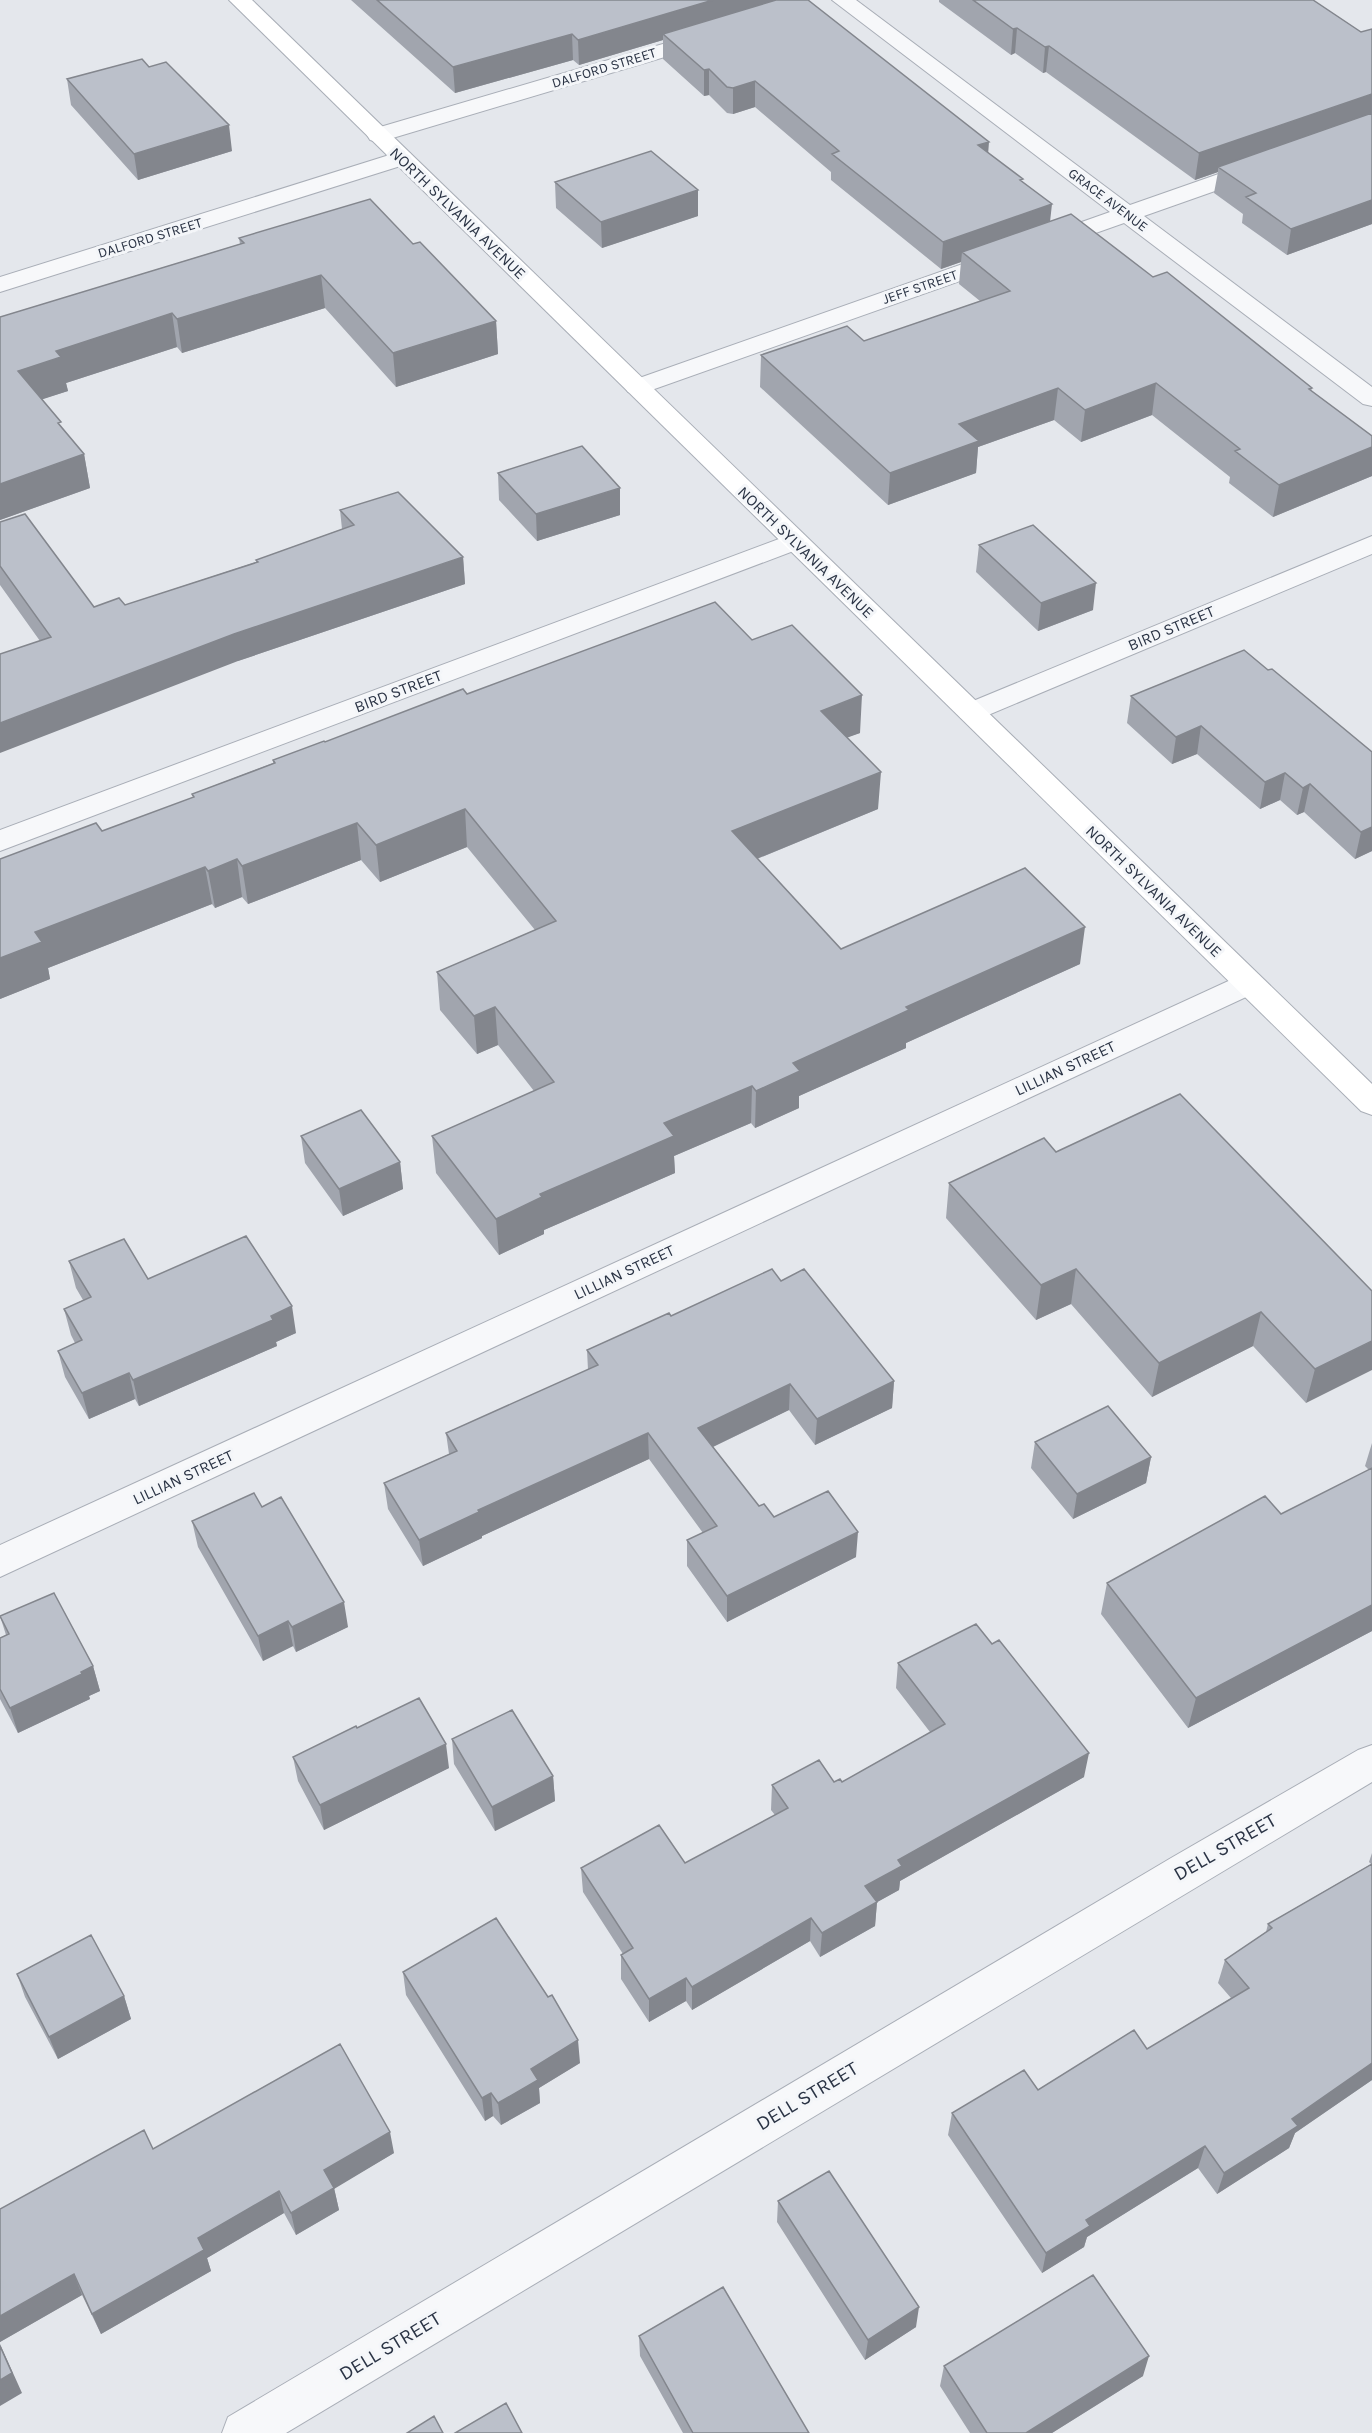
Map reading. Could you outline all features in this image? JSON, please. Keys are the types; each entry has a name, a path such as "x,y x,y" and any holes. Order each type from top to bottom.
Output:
{"main road":[{"name":"NORTH SYLVANIA AVENUE","path":"240,0 1372,1103"}],"street":[{"name":"GRACE AVENUE","path":"843,0 1372,399"},
{"name":"DALFORD STREET","path":"378,135 727,30"},
{"name":"DALFORD STREET","path":"0,285 402,158"},
{"name":"JEFF STREET","path":"637,387 1283,159"},
{"name":"BIRD STREET","path":"0,841 795,541"},
{"name":"BIRD STREET","path":"971,712 1372,543"},
{"name":"LILLIAN STREET","path":"0,1562 1248,983"},
{"name":"DELL STREET","path":"244,2433 1185,1871 1372,1762"}],"building":[{"path":"377,0 713,0 578,40 572,34 453,67"},
{"path":"776,0 808,0 989,142 978,145 1052,204 943,242 832,154 839,151 755,81 733,88 727,87 709,69 704,70 663,34"},
{"path":"973,0 1313,0 1361,32 1372,29 1372,94 1199,153 1049,46 1045,47 1017,28 1013,29"},
{"path":"142,59 149,67 166,62 229,125 134,154 67,79"},
{"path":"1372,113 1372,200 1291,229 1246,197 1256,193 1218,167"},
{"path":"651,151 698,190 601,222 555,182"},
{"path":"370,199 413,244 420,242 496,321 393,353 321,275 177,319 172,313 56,351 61,357 18,371 61,422 58,423 84,454 0,484 0,317 244,243 239,238"},
{"path":"1071,214 1153,277 1167,272 1312,388 1309,389 1372,436 1372,447 1279,485 1235,451 1240,449 1156,383 1085,410 1058,388 959,424 979,441 890,473 761,355 847,326 864,341 1010,291 962,252"},
{"path":"582,446 620,488 536,514 498,473"},
{"path":"398,492 463,557 234,634 0,723 0,654 51,637 0,566 0,522 25,514 94,607 119,598 125,605 258,562 256,560 354,525 340,510"},
{"path":"1033,525 1096,583 1041,603 979,545"},
{"path":"715,602 752,640 792,625 862,695 821,711 881,772 732,831 841,949 1025,868 1085,927 906,1007 909,1010 793,1063 800,1071 756,1091 752,1086 664,1123 674,1136 540,1194 542,1197 496,1219 432,1136 554,1082 495,1007 474,1016 437,972 556,921 465,809 376,845 357,823 242,866 237,859 208,871 205,867 35,932 42,942 0,958 0,859 96,823 102,831 194,797 192,794 275,763 273,760 463,689 467,694"},
{"path":"1244,650 1268,670 1272,669 1372,752 1372,827 1361,832 1310,784 1303,788 1285,773 1265,782 1201,726 1176,737 1131,696"},
{"path":"1180,1094 1372,1291 1372,1341 1315,1369 1261,1312 1159,1363 1076,1269 1041,1285 949,1183 1044,1138 1056,1152"},
{"path":"361,1110 400,1162 339,1189 301,1136"},
{"path":"246,1236 292,1306 271,1316 273,1320 133,1380 129,1373 82,1393 58,1351 82,1340 64,1309 91,1297 69,1261 124,1239 148,1279"},
{"path":"772,1269 781,1281 804,1269 894,1381 817,1419 790,1384 698,1428 759,1506 764,1504 774,1517 828,1491 858,1532 727,1596 687,1540 717,1526 648,1433 478,1510 479,1512 419,1540 384,1483 457,1451 446,1433 598,1365 587,1350 669,1313 671,1316"},
{"path":"1108,1406 1151,1457 1077,1494 1035,1442"},
{"path":"1372,1468 1372,1605 1196,1698 1107,1583 1265,1496 1281,1514"},
{"path":"254,1493 262,1507 281,1497 344,1602 292,1627 288,1621 258,1636 192,1521"},
{"path":"54,1593 93,1666 81,1672 82,1674 10,1708 0,1689 0,1638 9,1634 0,1616"},
{"path":"976,1624 992,1644 999,1640 1089,1753 898,1860 902,1866 865,1886 877,1902 822,1933 811,1918 692,1987 686,1978 649,1999 621,1955 633,1948 581,1868 659,1825 685,1863 788,1808 772,1785 819,1760 834,1782 840,1779 842,1782 945,1724 898,1663"},
{"path":"419,1698 446,1744 320,1805 293,1757"},
{"path":"512,1710 553,1776 492,1807 452,1739"},
{"path":"1372,1864 1372,2063 1292,2119 1298,2126 1224,2173 1205,2146 1086,2220 1090,2226 1046,2253 952,2113 1024,2070 1038,2090 1134,2030 1147,2049 1249,1988 1225,1960 1272,1928 1268,1924"},
{"path":"496,1918 548,1997 552,1995 578,2040 531,2069 538,2080 498,2103 491,2093 482,2098 403,1972"},
{"path":"91,1935 124,1996 49,2037 17,1974"},
{"path":"340,2044 390,2132 324,2170 334,2188 291,2213 279,2191 198,2238 204,2250 92,2314 74,2274 0,2316 0,2209 144,2130 153,2149"},
{"path":"829,2171 919,2307 868,2340 778,2201"},
{"path":"1093,2275 1149,2356 1026,2433 987,2433 944,2366"},
{"path":"723,2287 809,2433 693,2433 639,2336"},
{"path":"0,2346 12,2373 0,2380"},
{"path":"506,2403 522,2433 455,2433"},
{"path":"434,2416 443,2433 407,2433"}]}
